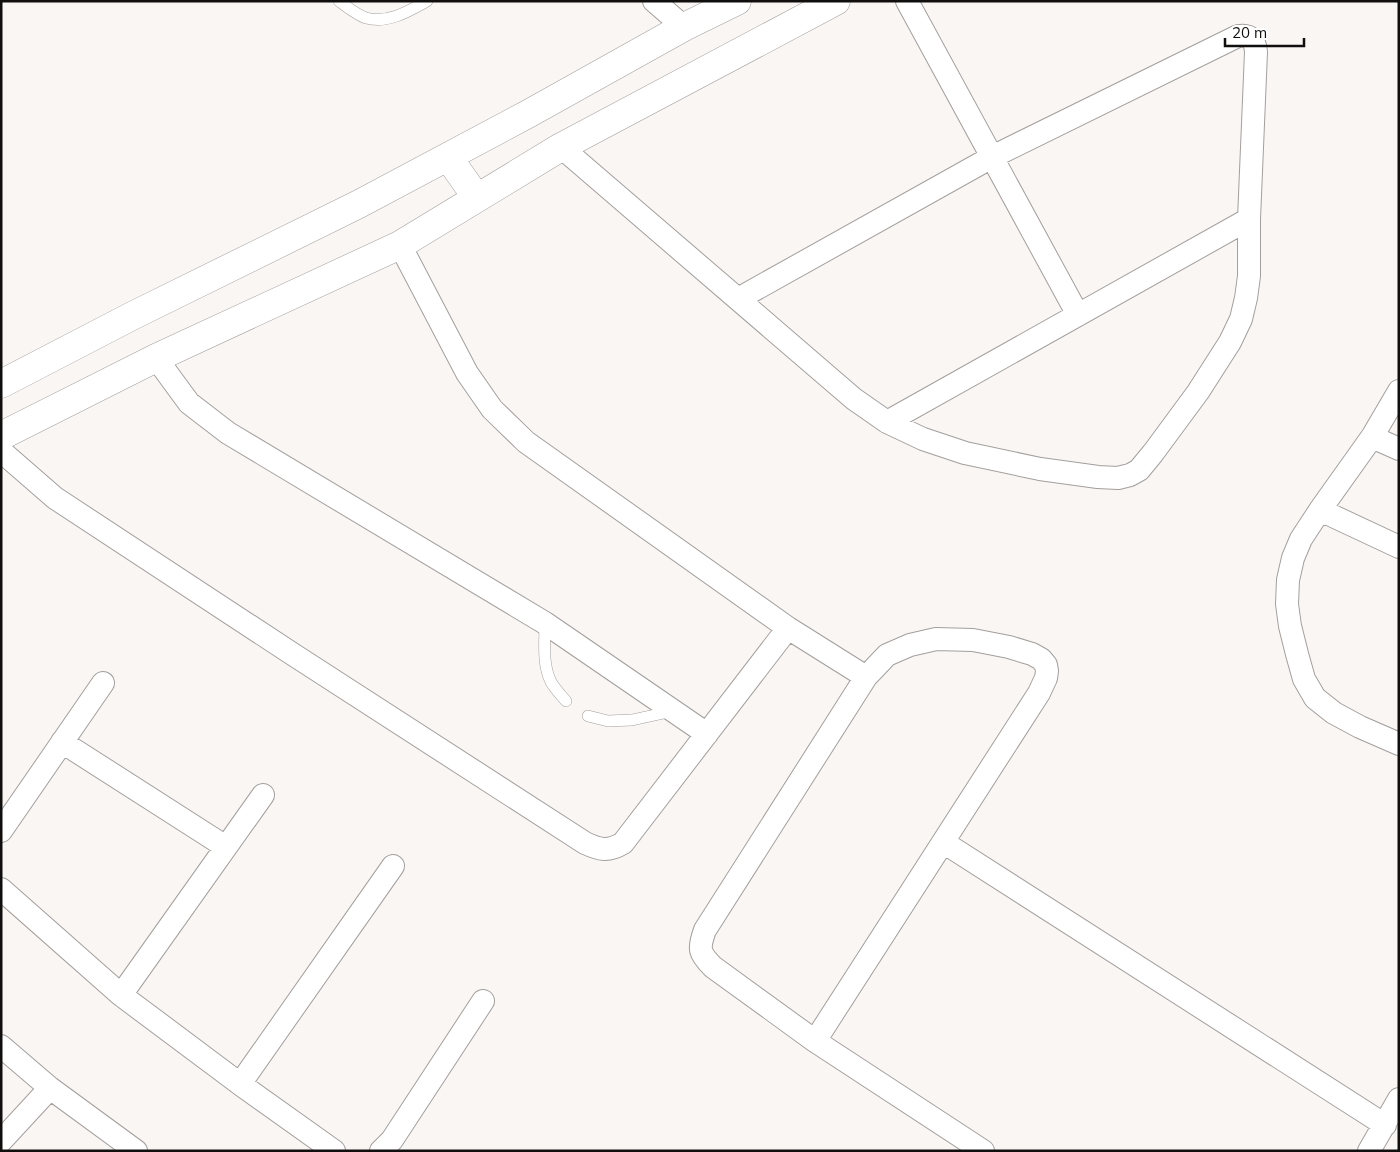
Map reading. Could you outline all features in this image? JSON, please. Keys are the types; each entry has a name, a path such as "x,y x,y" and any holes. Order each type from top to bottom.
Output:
{"main road":[{"path":"1,384 132,316 359,204 528,114 684,26 737,1"},
{"path":"1,436 156,358 400,245 560,147 836,1"},
{"path":"448,157 477,198"}],"street":[{"path":"654,1 684,26"},
{"path":"908,1 1078,315"},
{"path":"560,147 854,399 887,422 923,439 965,453 1040,469 1118,478 1139,470 1153,454 1198,392 1230,342 1241,319 1249,276 1255,44 1250,36 1238,36 992,157 738,299"},
{"path":"887,422 1249,219"},
{"path":"400,245 468,373 492,409 526,442 788,628 866,677"},
{"path":"156,358 189,403 228,433 545,623 707,734"},
{"path":"1399,392 1372,437 1320,510 1302,539 1293,558 1288,580 1287,604 1290,626 1304,679 1315,698 1334,713 1399,744"},
{"path":"1372,437 1399,450"},
{"path":"1,451 55,498 294,655 595,848 614,849 623,843 788,628"},
{"path":"1320,510 1399,547"},
{"path":"815,1041 1039,693 1046,678 1046,665 1042,659 1009,647 973,640 936,639 910,645 887,655 866,677 705,930 700,950 703,957 713,967 815,1041 983,1151"},
{"path":"1,831 103,683"},
{"path":"62,742 226,847"},
{"path":"120,995 263,795"},
{"path":"943,842 1385,1125"},
{"path":"240,1084 393,866"},
{"path":"1,889 120,995 334,1151"},
{"path":"381,1151 392,1140 484,1001"},
{"path":"1,1046 50,1088 136,1151"},
{"path":"1,1141 50,1088"},
{"path":"1369,1151 1399,1099"}],"lane":[{"path":"339,1 366,18 383,19 396,17 427,1"},
{"path":"545,623 544,652 546,668 551,683 566,701"},
{"path":"588,716 608,721 632,720 674,711"}]}
